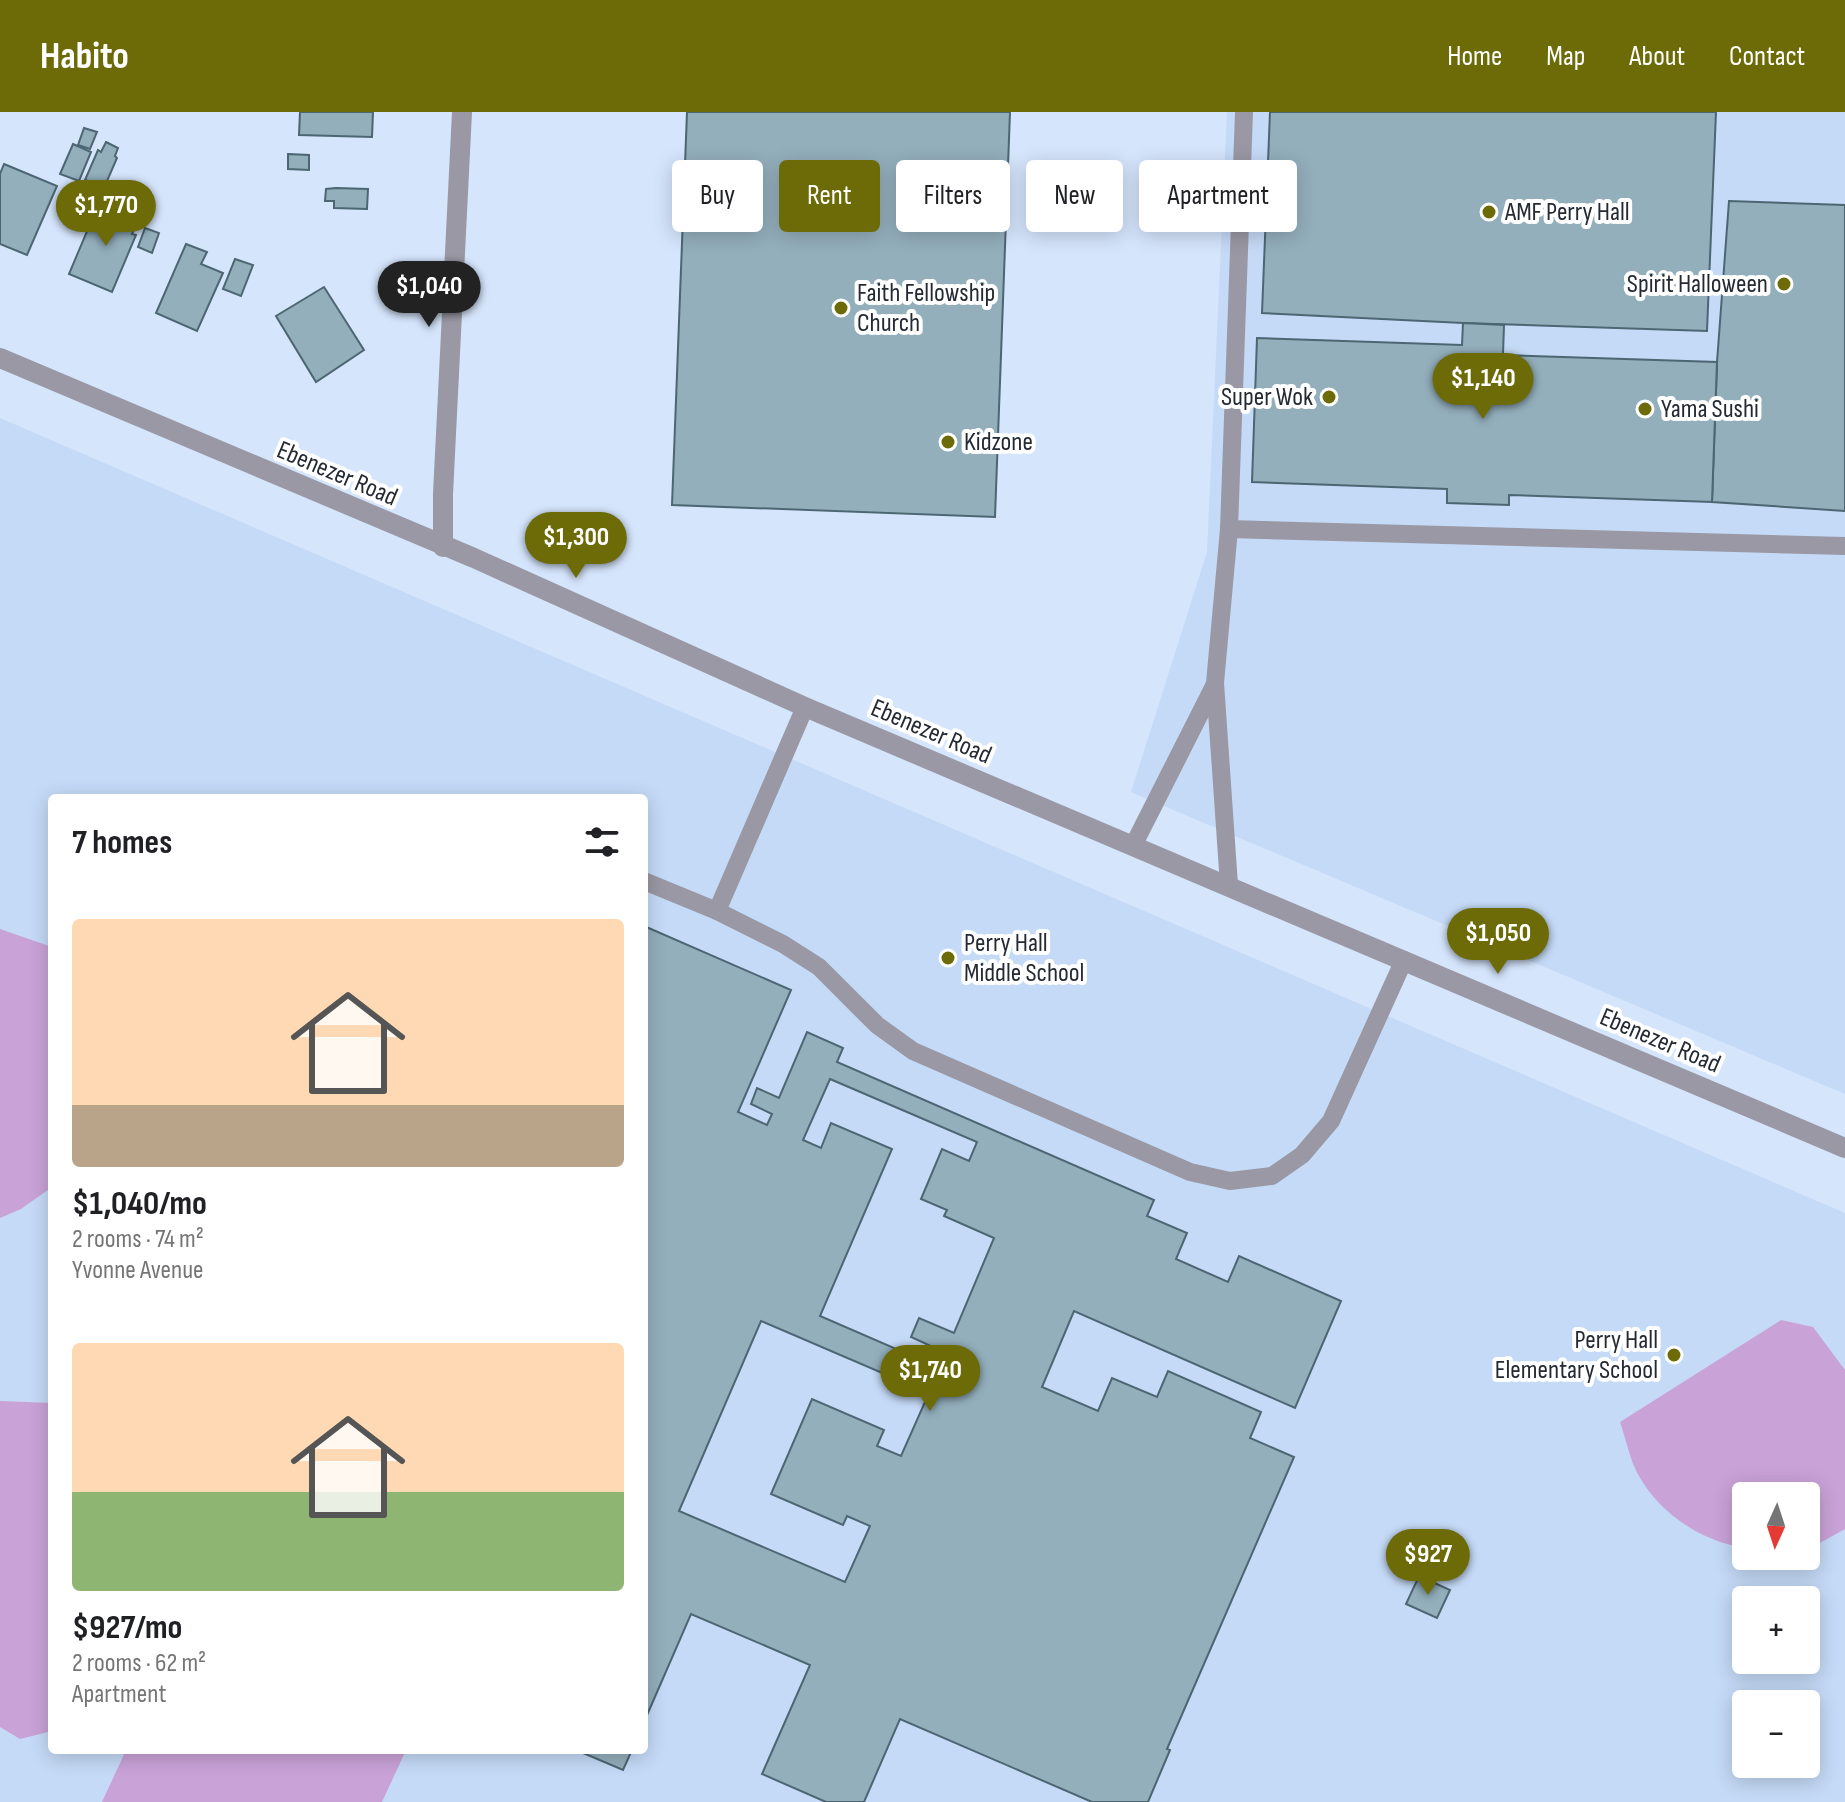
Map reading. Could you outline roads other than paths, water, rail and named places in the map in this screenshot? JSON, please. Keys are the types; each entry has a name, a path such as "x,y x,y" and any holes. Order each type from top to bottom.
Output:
{"street":[{"path":"443,547 462,112"},
{"name":"Ebenezer Road","path":"0,358 474,558 805,707 1845,1148"}],"lane":[{"path":"1229,885 1215,683 1229,529 1244,112"},
{"path":"1229,529 1845,546"},
{"path":"1133,846 1215,683"},
{"path":"717,911 805,707"},
{"path":"648,883 717,911 783,944 819,967 877,1025 913,1051 1190,1172 1230,1181 1272,1176 1302,1155 1331,1121 1404,960"}],"place":[{"name":"AMF Perry Hall","path":"1489,212"},
{"name":"Spirit Halloween","path":"1784,284"},
{"name":"Faith Fellowship Church","path":"841,308"},
{"name":"Super Wok","path":"1329,397"},
{"name":"Yama Sushi","path":"1645,409"},
{"name":"Kidzone","path":"948,442"},
{"name":"Perry Hall Middle School","path":"948,958"},
{"name":"Perry Hall Elementary School","path":"1674,1355"}]}
